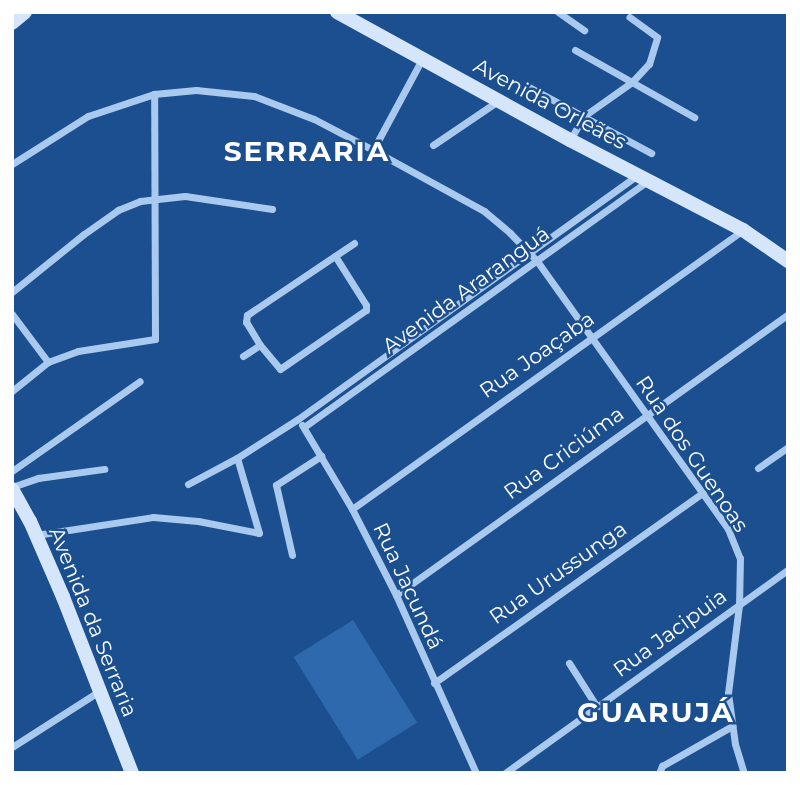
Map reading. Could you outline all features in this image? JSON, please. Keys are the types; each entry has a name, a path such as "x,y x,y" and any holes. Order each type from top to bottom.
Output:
{"street":[{"path":"12,23 25,12"},
{"name":"Avenida Orleães","path":"337,12 570,140 743,230 788,261"},
{"path":"558,12 584,30"},
{"path":"570,140 584,116 632,82 649,64 657,40 654,33 629,17"},
{"path":"575,50 694,117"},
{"path":"373,150 422,59"},
{"path":"529,87 651,153"},
{"name":"Rua dos Guenoas","path":"12,164 88,116 154,94 196,90 254,96 314,119 484,211 537,261 728,529 740,558 738,606 728,693 732,726 744,773"},
{"path":"12,391 48,362 78,351 155,339 154,94"},
{"path":"433,145 498,101"},
{"name":"Avenida Araranguá","path":"188,484 237,458 298,419 530,253 643,178"},
{"name":"Avenida Araranguá","path":"304,427 537,261 643,178"},
{"path":"12,292 118,210 155,198 185,196 272,209"},
{"name":"Rua Joaçaba","path":"352,509 743,230"},
{"path":"335,256 366,305 366,310 280,369 260,345 246,322 247,315 354,243"},
{"path":"12,314 48,362"},
{"name":"Rua Criciúma","path":"396,595 788,314"},
{"path":"430,325 437,333"},
{"path":"243,356 260,345"},
{"path":"374,365 381,373"},
{"path":"12,471 140,381"},
{"name":"Rua Jacundá","path":"298,419 352,509 396,595 477,773"},
{"path":"758,468 788,447"},
{"path":"292,555 276,485 321,456"},
{"path":"36,535 153,517 198,521 259,533 237,458"},
{"path":"12,488 38,478 104,469"},
{"name":"Avenida da Serraria","path":"12,488 36,535 132,773"},
{"name":"Rua Urussunga","path":"434,683 702,493"},
{"name":"Rua Jacipuia","path":"505,773 788,570"},
{"path":"569,663 597,707"},
{"path":"12,747 99,692"},
{"path":"659,773 662,766 732,726"}],"shaded area":[{"path":"353,620 417,723 358,760 294,657"}],"district":[{"name":"SERRARIA","path":"307,151"},
{"name":"GUARUJÁ","path":"656,712"}]}
